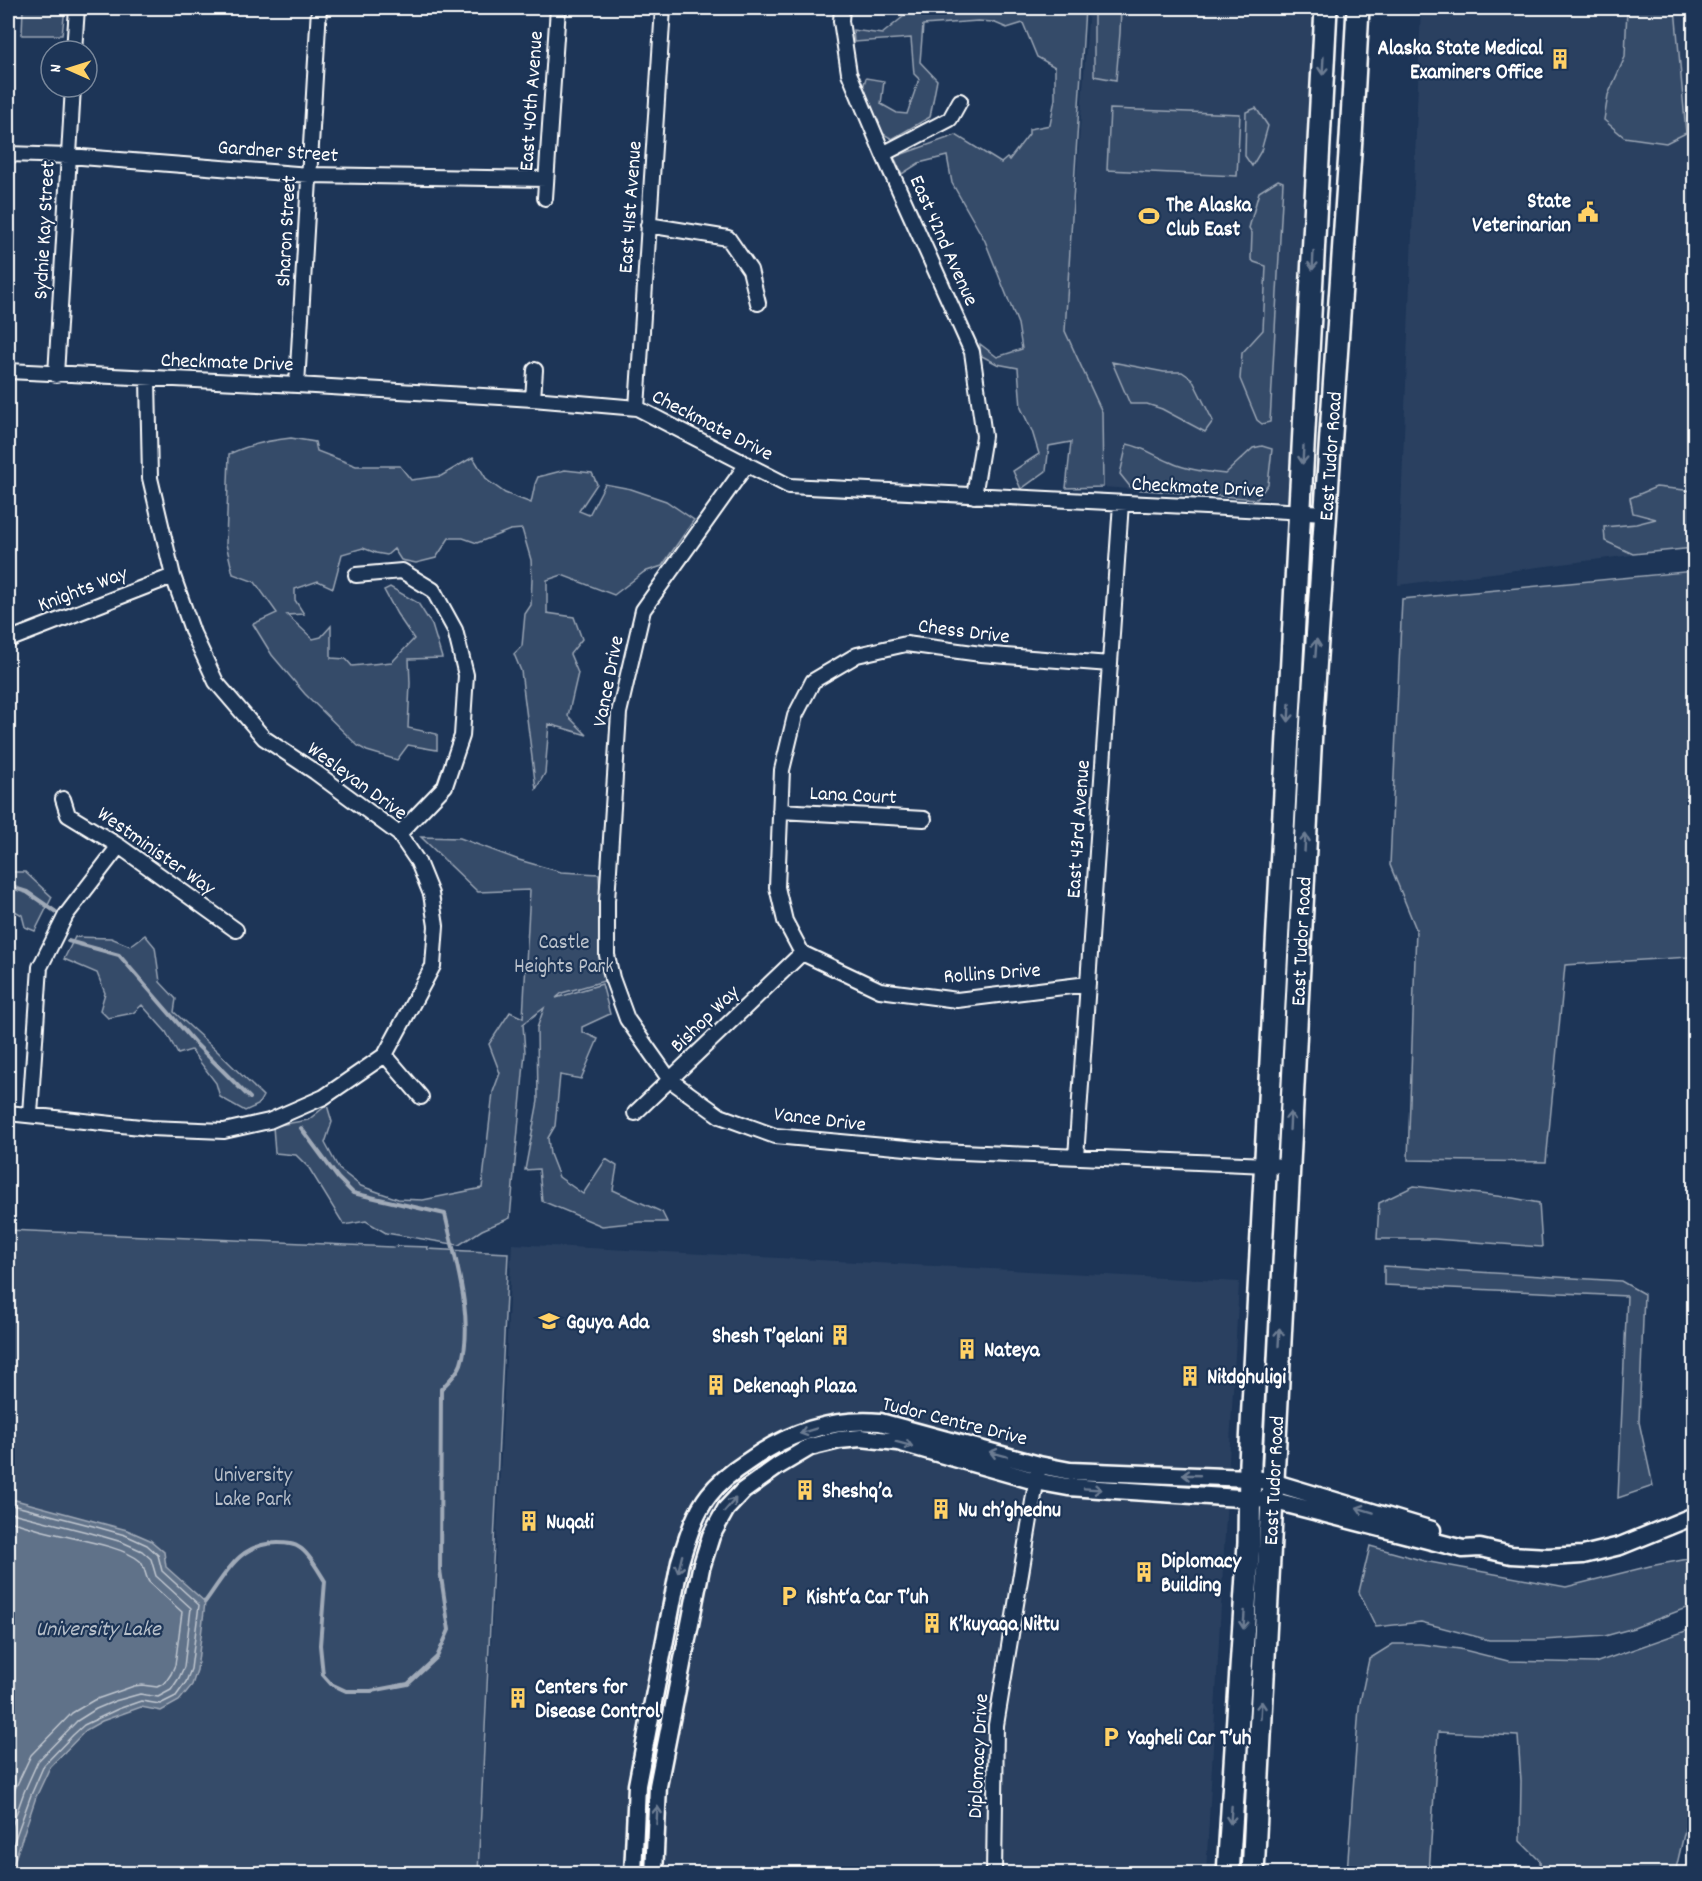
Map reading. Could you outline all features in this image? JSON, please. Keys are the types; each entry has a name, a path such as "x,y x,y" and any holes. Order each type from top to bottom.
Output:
{"main road":[{"name":"East Tudor Road","path":"1252,1874 1265,1166 1326,8"},
{"name":"East Tudor Road","path":"1227,1874 1250,1543 1260,1490 1288,1166 1311,730 1358,8"}],"street":[{"path":"76,39 77,8"},
{"name":"Sharon Street","path":"297,385 319,8"},
{"name":"East 40th Avenue","path":"545,198 558,8"},
{"name":"East 41st Avenue","path":"637,408 663,8"},
{"name":"East 42nd Avenue","path":"842,8 849,73 882,154 972,352 984,436 974,496"},
{"name":"Sydnie Kay Street","path":"56,375 72,99"},
{"path":"882,154 950,119 960,101"},
{"name":"Gardner Street","path":"8,154 69,156 309,175 546,179"},
{"path":"648,225 728,238 750,270 758,303"},
{"path":"532,399 534,370"},
{"name":"Checkmate Drive","path":"8,371 297,385 532,399 637,408 789,486 1326,513"},
{"name":"Wesleyan Drive","path":"8,1113 150,1128 224,1131 269,1121 324,1097 385,1055 433,966 436,927 431,894 418,862 399,834 315,772 264,738 216,682 193,633 173,576 150,478 148,379"},
{"name":"Vance Drive","path":"747,465 643,610 619,713 607,901 607,955 612,978 627,1019 670,1080 720,1116 775,1136 939,1151 1288,1166"},
{"name":"East 43rd Avenue","path":"1076,1157 1121,503"},
{"path":"356,575 402,571 433,590 456,630 466,675 462,736 445,786 399,834"},
{"name":"Knights Way","path":"8,640 173,576"},
{"name":"Chess Drive","path":"780,811 782,770 795,716 813,681 857,655 906,644 981,654 1110,664"},
{"name":"Westminister Way","path":"63,799 68,815 119,846 236,930"},
{"path":"780,811 777,887 785,921 802,953"},
{"name":"Lana Court","path":"780,811 924,819"},
{"path":"30,1114 40,967 66,915 119,846"},
{"name":"Bishop Way","path":"635,1113 802,953"},
{"name":"Rollins Drive","path":"802,953 880,990 957,1000 1088,984"},
{"path":"385,1055 421,1097"},
{"name":"Tudor Centre Drive","path":"633,1874 637,1785 680,1562 691,1527 708,1496 729,1474 768,1447 803,1432 840,1422 862,1421 886,1424 1037,1473 1068,1487 1260,1490 1463,1549 1480,1548 1511,1555 1548,1557 1583,1555 1620,1546 1695,1516"},
{"name":"Tudor Centre Drive","path":"654,1874 658,1786 701,1568 711,1536 731,1503 778,1466 810,1448 839,1440 876,1439 898,1442 1037,1473"},
{"name":"Diplomacy Drive","path":"994,1874 996,1725 1037,1473"}],"shaded area":[{"path":"1089,8 1316,8 1288,501 1103,487 1102,412 1065,331"},
{"path":"1421,8 1694,8 1694,547 1398,585"},
{"path":"512,1244 1239,1282 1206,1873 479,1874"}],"green space":[{"path":"23,8 65,8 62,35 22,35"},
{"path":"905,8 930,8 931,14 979,10 980,8 1085,8 1065,331 1102,412 1103,487 1066,488 1071,442 1049,446 1046,471 1021,489 1013,471 1039,454 1032,431 1021,408 1018,368 997,364 980,355 980,344 997,357 1022,349 1018,324 985,241 952,183 947,156 919,163 902,174 894,157 956,135 1001,163 1007,158 1009,160 1029,134 1029,129 1050,125 1055,99 1055,67 1037,57 1023,23 1007,28 993,22 978,21 923,25 920,62 937,80 930,117 892,139 875,129 861,93 866,78 884,81 881,104 897,113 907,114 919,79 914,74 911,38 854,42 853,30 882,34 909,12"},
{"path":"1094,8 1121,8 1116,80 1094,76"},
{"path":"1627,8 1675,8 1686,133 1666,143 1624,137 1604,120 1608,95 1625,57"},
{"path":"1256,108 1268,126 1261,151 1252,166 1245,156 1246,112"},
{"path":"1110,109 1240,114 1237,176 1107,170"},
{"path":"1278,180 1283,182 1270,422 1262,424 1257,420 1240,379 1242,353 1263,330 1266,266 1251,259 1252,233 1249,228 1259,192"},
{"path":"1112,362 1164,372 1182,372 1192,379 1213,421 1205,432 1162,409 1147,404 1130,404"},
{"path":"291,438 315,442 317,451 356,466 400,466 411,480 441,476 473,457 487,480 505,493 531,503 538,477 565,470 592,473 597,484 579,511 589,515 605,484 631,489 666,501 694,520 662,566 644,572 614,595 562,575 547,580 547,613 574,617 582,639 570,654 578,673 568,716 587,735 549,724 545,773 536,789 521,671 514,654 522,646 525,614 531,605 531,560 522,529 510,530 477,543 463,538 449,538 436,558 416,563 401,560 394,549 387,555 363,548 342,554 333,588 318,581 295,589 295,600 304,614 287,615 313,639 321,637 331,626 331,658 346,659 352,666 392,662 414,639 384,590 390,587 418,603 432,625 442,658 409,659 408,728 437,734 437,750 408,745 397,760 358,746 305,694 272,655 253,624 277,613 255,582 233,574 226,544 229,454 260,443"},
{"path":"1127,444 1183,467 1225,474 1253,448 1262,446 1272,449 1268,484 1257,499 1132,489 1120,474"},
{"path":"1656,487 1694,491 1694,548 1633,554 1605,541 1604,527 1636,524 1656,519 1633,513 1630,498"},
{"path":"1694,571 1694,961 1689,957 1565,965 1546,1162 1408,1160 1416,929 1390,865 1402,599"},
{"name":"Castle Heights Park","path":"421,837 460,838 519,860 561,872 599,874 604,981 562,993 556,998 602,984 610,1014 582,1027 582,1032 598,1039 581,1079 560,1075 555,1126 548,1138 550,1154 559,1177 583,1194 606,1159 617,1166 613,1190 662,1212 667,1222 602,1226 542,1201 539,1169 525,1170 538,1101 537,1028 544,1008 523,1024 525,1052 510,1218 482,1230 459,1245 386,1233 366,1221 344,1225 309,1168 296,1155 275,1153 273,1126 308,1120 327,1105 332,1122 325,1143 339,1169 361,1186 398,1199 423,1200 482,1188 493,1092 500,1073 489,1044 510,1012 523,1018 530,890 478,892"},
{"path":"8,872 25,872 52,897 35,931 25,927 22,915 8,907"},
{"path":"145,935 155,947 160,982 176,999 174,1012 263,1096 258,1105 245,1111 220,1097 216,1083 191,1050 178,1054 166,1032 142,1005 133,1013 108,1018 100,1010 105,993 97,973 64,959 75,937 111,938 130,946"},
{"path":"1414,1186 1539,1203 1542,1247 1434,1239 1377,1239 1379,1203"},
{"name":"University Lake Park","path":"8,1230 428,1247 427,1249 508,1253 478,1873 8,1874"},
{"path":"1384,1266 1621,1281 1644,1294 1639,1422 1653,1486 1618,1498 1627,1296 1384,1285"},
{"path":"1370,1546 1424,1561 1566,1587 1650,1566 1694,1558 1694,1605 1634,1628 1605,1636 1543,1640 1489,1640 1421,1622 1376,1627 1359,1592"},
{"path":"1694,1628 1694,1791 1675,1873 1541,1873 1540,1861 1520,1841 1521,1781 1518,1736 1438,1732 1429,1873 1347,1873 1359,1707 1369,1659 1393,1644 1420,1644 1460,1649 1508,1661 1595,1663"}],"water":[{"name":"University Lake","path":"8,1498 127,1530 150,1540 164,1552 166,1567 205,1602 197,1670 192,1685 179,1701 161,1711 141,1707 102,1721 86,1730 50,1767 36,1797 10,1874 8,1873"}],"waterway":[{"path":"8,886 27,892 56,912"},
{"path":"68,941 119,955 195,1043 250,1098"},
{"path":"205,1602 234,1562 243,1554 264,1544 278,1543 298,1546 310,1558 325,1581 320,1645 323,1675 331,1684 346,1691 371,1691 408,1684 437,1657 449,1630 440,1570 441,1389 461,1364 466,1329 462,1289 445,1214 353,1193 338,1178 301,1128"}],"place":[{"name":"Alaska State Medical Examiners Office","path":"1560,59"},
{"name":"State Veterinarian","path":"1588,212"},
{"name":"The Alaska Club East","path":"1149,216"},
{"name":"Gguya Ada","path":"549,1321"},
{"name":"Shesh T’qelani","path":"840,1335"},
{"name":"Nateya","path":"967,1349"},
{"name":"Niłdghuligi","path":"1190,1376"},
{"name":"Dekenagh Plaza","path":"716,1385"},
{"name":"Sheshq’a","path":"805,1490"},
{"name":"Nu ch’ghednu","path":"941,1509"},
{"name":"Nuqałi","path":"529,1521"},
{"name":"Diplomacy Building","path":"1144,1572"},
{"name":"Kisht‘a Car T’uh","path":"789,1596"},
{"name":"K’kuyaqa Niłtu","path":"932,1623"},
{"name":"Centers for Disease Control","path":"518,1698"},
{"name":"Yagheli Car T’uh","path":"1111,1737"}]}
